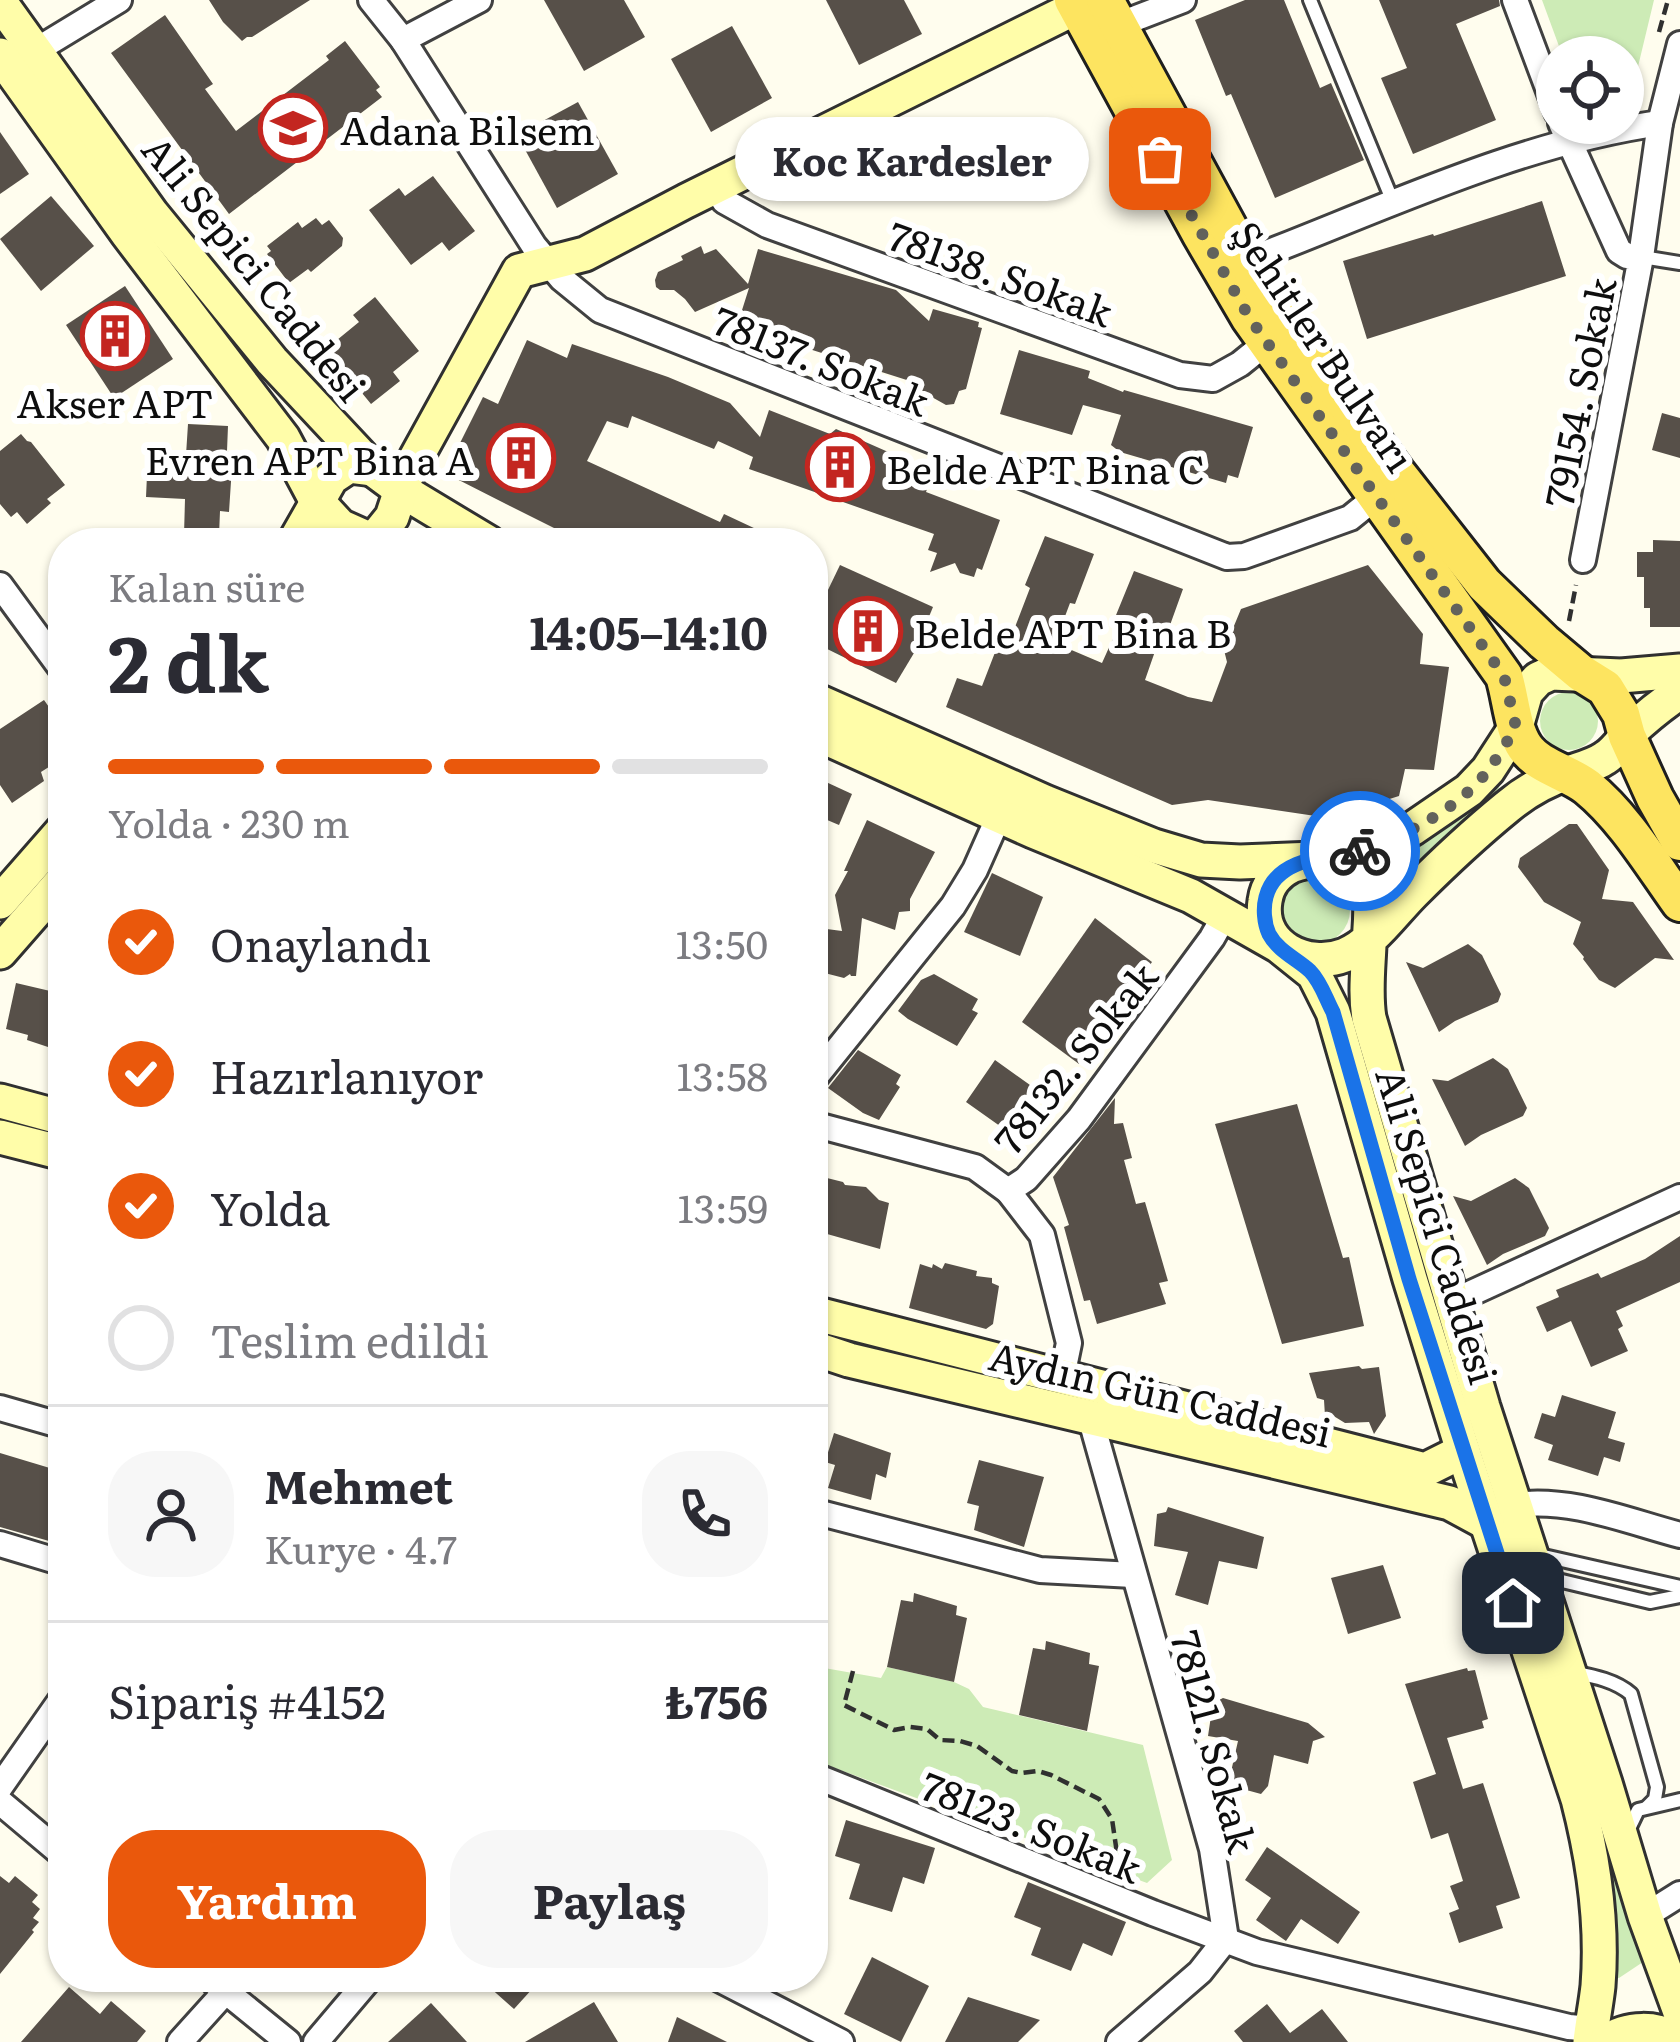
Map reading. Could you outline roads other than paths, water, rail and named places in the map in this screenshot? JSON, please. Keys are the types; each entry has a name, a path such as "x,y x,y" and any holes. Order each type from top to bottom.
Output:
{"main road":[{"name":"Ali Sepici Caddesi","path":"0,2 198,273 272,361 395,476 468,528"},
{"path":"384,528 392,517 395,476 519,271 585,254 717,186 1093,8"},
{"name":"Şehitler Bulvarı","path":"1093,8 1286,323 1500,603 1581,673"},
{"name":"Şehitler Bulvarı","path":"1093,8 1201,235 1266,344 1504,676 1516,727"},
{"name":"Ali Sepici Caddesi","path":"0,55 283,438 316,500 344,528"},
{"path":"302,528 331,478 349,466 395,476"},
{"path":"1680,671 1621,676 1551,673 1538,679 1526,692 1516,727 1488,770 1468,790 1412,829 1364,850 1289,867 1277,875 1264,903 1268,932 1279,946 1316,960 1347,954 1511,803 1607,757 1659,705 1680,692"},
{"path":"1581,673 1605,688 1615,701 1654,799 1680,842"},
{"path":"828,706 1154,846 1201,860 1342,863 1368,887 1373,906 1369,938"},
{"path":"1516,727 1534,756 1591,789 1680,902"},
{"name":"Ali Sepici Caddesi","path":"828,738 1191,896 1279,946 1314,974 1333,1012 1463,1451 1534,1564 1680,2012"},
{"path":"0,902 48,847"},
{"path":"0,952 48,897"},
{"name":"Ali Sepici Caddesi","path":"1369,938 1367,1006 1452,1303 1501,1514 1591,1848 1598,1893 1596,2038"},
{"path":"0,1101 48,1114"},
{"path":"0,1137 48,1149"},
{"name":"Aydın Gün Caddesi","path":"828,1317 1425,1470 1463,1451"},
{"name":"Aydın Gün Caddesi","path":"828,1353 1091,1420 1501,1514"},
{"path":"1596,2038 1643,2029 1670,2035 1678,2042"}],"street":[{"path":"35,51 119,0"},
{"name":"78137. Sokak","path":"371,0 403,40 534,246 562,279 600,310 1227,557 1244,556 1350,518 1376,497"},
{"path":"403,40 479,0"},
{"path":"1093,8 1183,0"},
{"path":"1515,0 1536,56"},
{"path":"1641,257 1660,123 1680,44"},
{"path":"1644,125 1660,123"},
{"path":"1246,260 1536,144"},
{"name":"79154. Sokak","path":"1570,144 1619,251 1641,257 1583,560"},
{"name":"78138. Sokak","path":"717,186 724,201 767,225 1180,375 1213,379 1266,344"},
{"path":"0,585 48,651"},
{"path":"828,1061 953,906 999,816"},
{"name":"78132. Sokak","path":"1062,1377 1069,1343 1042,1235 1007,1191 1026,1180 1078,1119 1225,915"},
{"path":"828,1128 975,1168 1007,1191"},
{"path":"1452,1303 1680,1197"},
{"path":"0,1408 48,1422"},
{"name":"78121. Sokak","path":"1091,1420 1212,1849 1226,1939"},
{"path":"1501,1514 1538,1502 1559,1503 1680,1535"},
{"path":"828,1515 1040,1570 1133,1575"},
{"path":"0,1544 48,1558"},
{"path":"0,1787 48,1718"},
{"name":"78123. Sokak","path":"828,1781 1257,1952 1596,2038"},
{"path":"0,1802 48,1842"},
{"path":"1645,1916 1680,1894"},
{"path":"1119,2042 1200,1972 1226,1939"},
{"path":"180,2042 212,1992"},
{"path":"227,1992 288,2042"},
{"path":"316,2042 358,1992"},
{"path":"744,1992 841,2042"}],"lane":[{"path":"1310,0 1393,202"},
{"path":"1641,257 1680,262"},
{"path":"1534,1564 1680,1586"},
{"path":"1534,1564 1650,1602 1680,1596"},
{"path":"1570,1672 1594,1676 1631,1694 1657,1786 1647,1807"},
{"path":"1623,1839 1638,1810 1680,1800"}],"place":[{"name":"Adana Bilsem","path":"293,128"},
{"name":"Koc Kardesler","path":"1160,159"},
{"name":"Akser APT","path":"115,336"},
{"name":"Evren APT Bina A","path":"521,458"},
{"name":"Belde APT Bina C","path":"840,467"},
{"name":"Belde APT Bina B","path":"868,631"}]}
